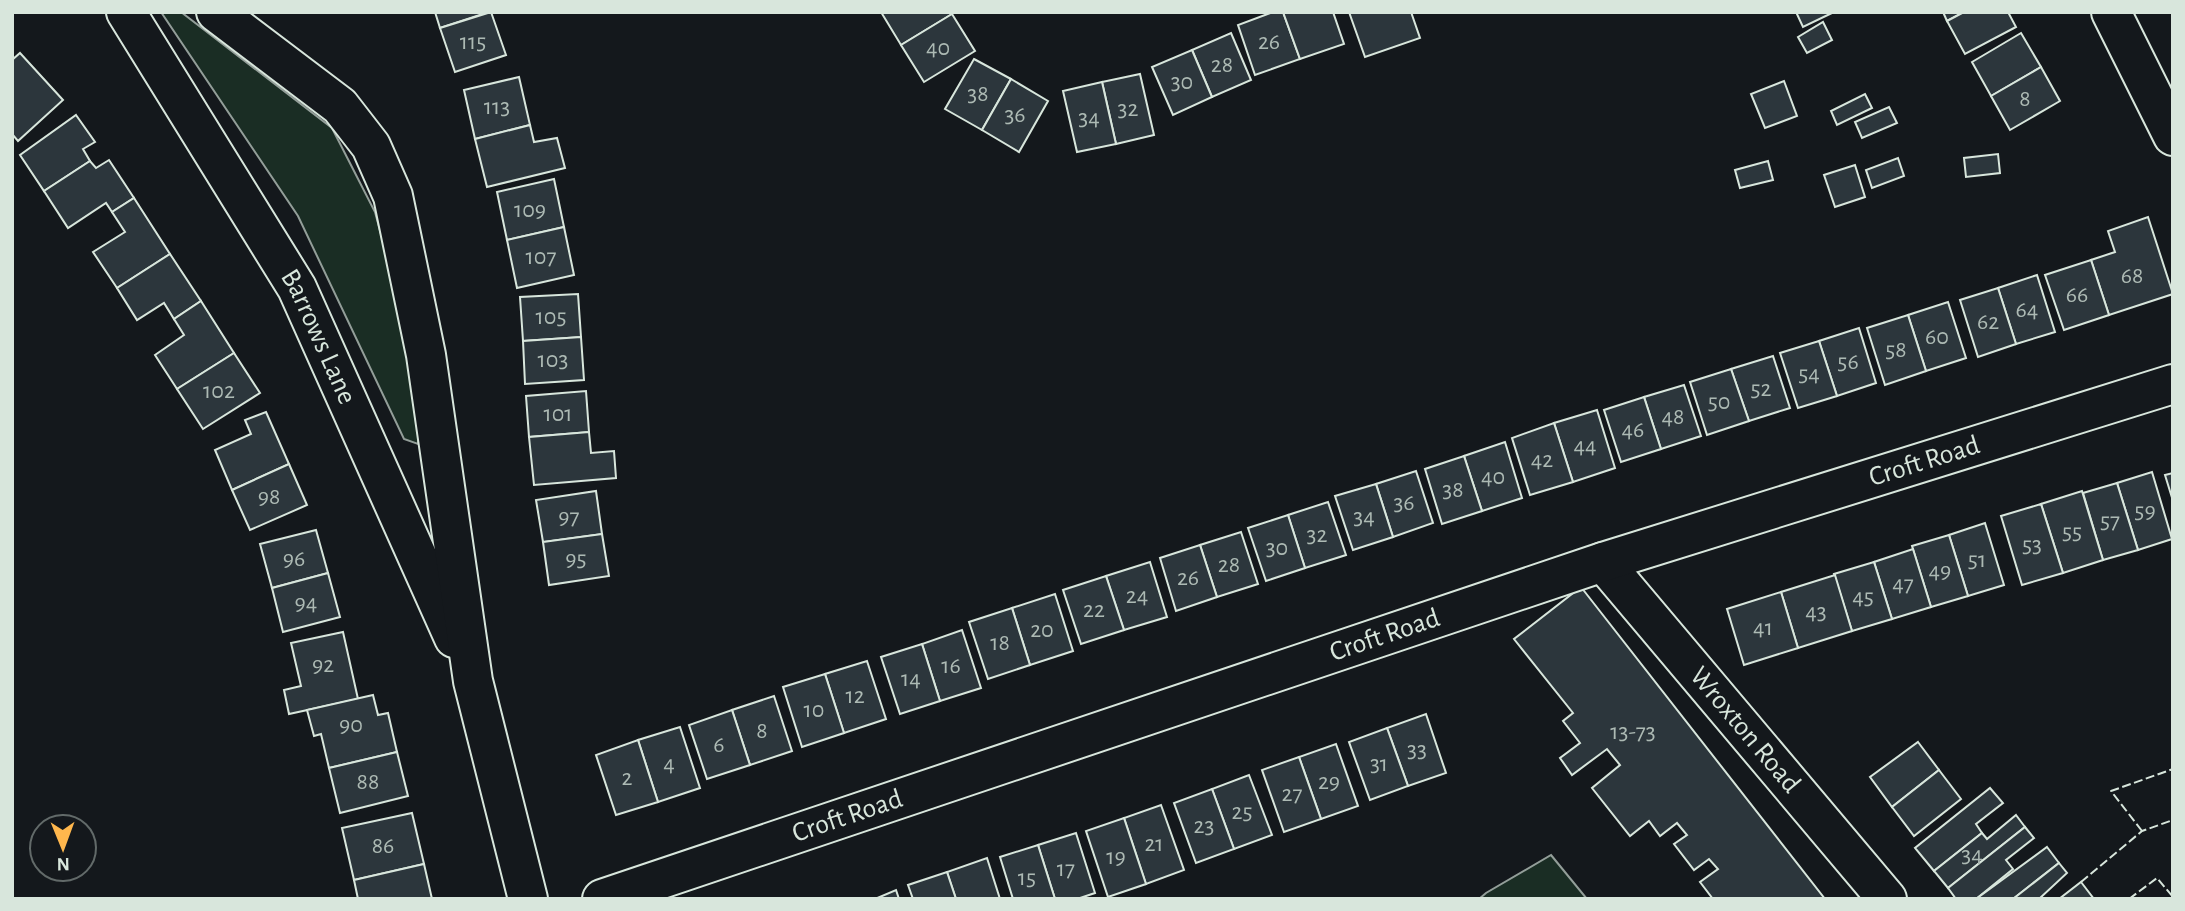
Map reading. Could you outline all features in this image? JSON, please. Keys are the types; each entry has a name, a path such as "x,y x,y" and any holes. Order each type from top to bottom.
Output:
{"street":[{"name":"Barrows Lane","path":"126,12 297,288 473,681"},
{"name":"Barrows Lane","path":"216,12 340,106 371,146 393,196 426,355 473,681 528,899"},
{"path":"2111,12 2173,136"},
{"name":"Croft Road","path":"602,899 1603,562 2173,384"},
{"name":"Wroxton Road","path":"1603,562 1887,899"}],"green space":[{"path":"161,12 181,12 332,128 375,212 402,312 418,444 404,439 298,216"},
{"path":"1551,855 1587,899 1479,899 1486,893"}],"building":[{"path":"435,12 489,12 440,28"},
{"path":"491,12 506,55 455,72 440,28"},
{"path":"881,12 951,12 952,14 901,45"},
{"path":"1273,12 1283,12 1300,59 1255,75 1238,25"},
{"path":"1283,12 1333,12 1344,44 1300,59"},
{"path":"1349,12 1411,12 1420,38 1365,57"},
{"path":"1796,12 1834,12 1803,27"},
{"path":"1943,12 1964,12 1947,21"},
{"path":"1964,12 2008,12 2016,27 1965,54 1947,21"},
{"path":"952,14 975,51 924,82 901,45"},
{"path":"1823,22 1832,40 1807,53 1798,37"},
{"path":"1231,33 1251,80 1212,97 1192,50"},
{"path":"2021,33 2041,67 1991,96 1972,62"},
{"path":"1192,50 1212,97 1173,115 1152,67"},
{"path":"20,53 63,100 18,141 12,134 12,60"},
{"path":"974,59 1011,79 982,130 945,109"},
{"path":"2041,67 2060,101 2010,130 1991,96"},
{"path":"1140,74 1154,135 1116,144 1102,82"},
{"path":"519,77 530,125 475,139 464,90"},
{"path":"1011,79 1048,101 1019,152 982,130"},
{"path":"1784,81 1797,116 1765,128 1751,94"},
{"path":"1102,82 1116,144 1077,152 1063,91"},
{"path":"1865,94 1872,108 1837,125 1831,111"},
{"path":"1889,107 1897,123 1862,138 1855,122"},
{"path":"76,115 95,142 83,149 90,161 44,191 20,155"},
{"path":"530,125 534,142 557,138 565,168 487,187 475,139"},
{"path":"1998,154 2000,173 1966,177 1964,158"},
{"path":"1898,158 1904,176 1872,188 1866,170"},
{"path":"109,160 134,198 112,212 106,203 68,228 44,191 90,161 96,168"},
{"path":"1768,161 1773,180 1740,188 1735,170"},
{"path":"1855,165 1865,197 1835,207 1824,175"},
{"path":"554,179 564,227 507,240 497,192"},
{"path":"134,198 170,254 117,288 93,252 125,232 112,212"},
{"path":"2148,217 2173,294 2109,315 2091,260 2115,252 2108,231"},
{"path":"564,227 574,275 517,288 507,240"},
{"path":"170,254 201,301 174,319 164,303 137,320 117,288"},
{"path":"2091,260 2109,315 2064,330 2045,275"},
{"path":"2037,275 2055,332 2016,344 1998,288"},
{"path":"1998,288 2016,344 1978,357 1960,300"},
{"path":"578,294 581,337 523,341 520,297"},
{"path":"201,301 234,353 177,389 155,355 184,335 174,319"},
{"path":"1948,302 1966,358 1926,371 1908,315"},
{"path":"1908,315 1926,371 1885,385 1867,328"},
{"path":"1859,328 1876,383 1837,396 1819,341"},
{"path":"581,337 584,380 525,384 523,341"},
{"path":"1819,341 1837,396 1798,408 1780,353"},
{"path":"234,353 260,393 203,429 177,389"},
{"path":"1773,356 1790,408 1749,421 1731,369"},
{"path":"1731,369 1749,421 1707,435 1690,382"},
{"path":"1684,385 1701,436 1661,449 1644,397"},
{"path":"586,391 589,432 529,437 526,396"},
{"path":"1644,397 1661,449 1621,462 1604,410"},
{"path":"1597,410 1615,468 1573,482 1554,423"},
{"path":"266,412 289,464 232,490 215,450 251,434 245,420"},
{"path":"1554,423 1573,482 1530,495 1512,438"},
{"path":"589,432 591,453 614,451 616,478 534,485 529,437"},
{"path":"1505,442 1522,498 1482,511 1464,456"},
{"path":"1464,456 1482,511 1442,524 1425,469"},
{"path":"289,464 307,505 250,530 232,490"},
{"path":"1416,471 1433,523 1393,537 1376,484"},
{"path":"2152,472 2172,539 2138,550 2117,483"},
{"path":"2173,473 2173,501 2165,475"},
{"path":"2117,483 2138,550 2103,560 2083,493"},
{"path":"1376,484 1393,537 1353,550 1335,496"},
{"path":"596,491 602,534 543,542 536,500"},
{"path":"2082,491 2103,560 2063,573 2041,504"},
{"path":"1328,502 1346,555 1305,568 1288,515"},
{"path":"2041,504 2063,573 2022,585 2001,516"},
{"path":"1288,515 1305,568 1266,581 1248,528"},
{"path":"1985,523 2004,585 1968,596 1949,535"},
{"path":"316,530 328,573 272,588 260,544"},
{"path":"1241,532 1258,584 1217,597 1200,545"},
{"path":"602,534 609,576 549,585 543,542"},
{"path":"1949,535 1968,596 1931,607 1912,546"},
{"path":"1200,545 1217,597 1176,611 1160,558"},
{"path":"1913,549 1931,607 1892,619 1874,562"},
{"path":"1150,562 1167,617 1124,630 1106,576"},
{"path":"1874,562 1892,619 1852,631 1834,574"},
{"path":"328,573 340,617 283,632 272,588"},
{"path":"1835,575 1852,631 1798,648 1781,592"},
{"path":"1106,576 1124,630 1081,644 1063,590"},
{"path":"1581,587 1825,899 1713,899 1700,882 1718,869 1709,859 1694,870 1674,844 1687,835 1677,823 1660,836 1649,821 1630,836 1592,788 1620,765 1607,749 1572,775 1560,758 1580,743 1563,721 1573,713 1514,639"},
{"path":"1781,592 1798,648 1744,665 1727,609"},
{"path":"1055,594 1073,651 1030,665 1012,608"},
{"path":"1012,608 1030,665 988,679 969,622"},
{"path":"962,630 981,688 940,701 922,644"},
{"path":"343,632 358,699 289,714 284,690 301,686 291,643"},
{"path":"922,644 940,701 900,714 881,657"},
{"path":"867,661 886,719 844,733 825,674"},
{"path":"825,674 844,733 802,747 783,687"},
{"path":"373,695 378,715 388,713 397,752 329,768 321,734 314,736 307,710"},
{"path":"774,696 792,751 750,765 732,710"},
{"path":"732,710 750,765 707,779 689,725"},
{"path":"1426,714 1446,773 1408,786 1387,728"},
{"path":"680,727 700,788 658,802 638,740"},
{"path":"1387,728 1408,786 1370,800 1349,742"},
{"path":"638,740 658,802 616,815 596,755"},
{"path":"1918,742 1939,770 1892,807 1870,777"},
{"path":"1336,744 1358,806 1321,819 1299,757"},
{"path":"397,752 408,796 340,813 329,768"},
{"path":"1299,757 1321,819 1284,832 1262,770"},
{"path":"1939,770 1961,799 1914,836 1892,807"},
{"path":"1249,775 1272,835 1234,849 1212,789"},
{"path":"1990,788 2003,803 1976,824 1982,833 1934,871 1915,848"},
{"path":"1212,789 1234,849 1196,863 1174,803"},
{"path":"1161,805 1184,870 1146,884 1124,818"},
{"path":"412,813 424,864 354,880 342,828"},
{"path":"2016,815 2025,827 1948,888 1934,871 1982,833 1987,839"},
{"path":"1124,818 1146,884 1108,897 1086,831"},
{"path":"2025,827 2034,838 2006,860 2013,869 1976,899 1956,899 1948,888"},
{"path":"1076,833 1095,893 1077,899 1055,899 1038,845"},
{"path":"1038,845 1055,899 1013,899 1000,857"},
{"path":"2047,847 2059,863 2013,899 1976,899"},
{"path":"987,858 1000,899 956,899 947,872"},
{"path":"2059,863 2067,873 2039,899 2013,899"},
{"path":"424,864 432,899 358,899 354,880"},
{"path":"947,872 956,899 913,899 908,885"},
{"path":"2081,882 2094,899 2059,899"},
{"path":"896,890 899,899 875,899"}],"fence":[{"path":"2142,831 2111,791 2173,769"},
{"path":"2081,882 2142,831 2173,820"},
{"path":"2129,899 2157,878 2173,897"}]}
